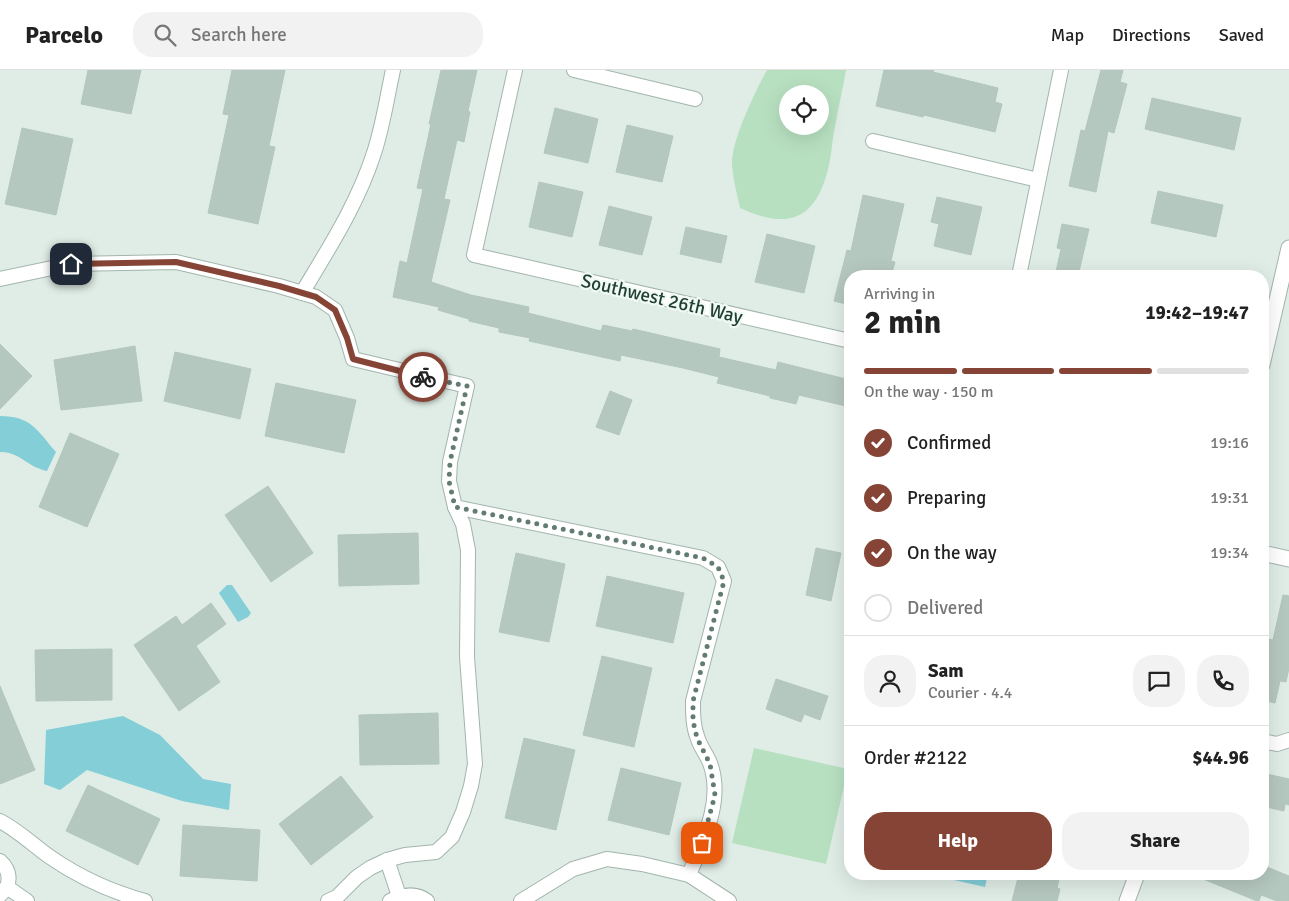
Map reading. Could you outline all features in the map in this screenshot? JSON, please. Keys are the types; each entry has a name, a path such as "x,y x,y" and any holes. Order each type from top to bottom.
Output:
{"street":[{"path":"302,293 351,210 363,181 374,152 393,70"},
{"name":"Southwest 26th Way","path":"515,70 474,255 844,340"},
{"path":"574,70 695,99"},
{"path":"1019,270 1061,70"},
{"path":"873,141 1038,180"},
{"path":"1269,335 1289,248"},
{"path":"0,279 71,264 176,262 316,297 335,310 347,338 353,359 467,386 450,462 449,481 455,507 463,524 468,550 467,657 475,764 471,786 463,812 452,837 436,852 405,855 387,860 370,868 337,897 328,901"},
{"path":"455,507 703,558 718,567 724,581 693,701 693,721 697,738 710,764 715,795 702,843 689,875"},
{"path":"1269,555 1289,559"},
{"path":"1269,742 1277,744 1289,740"},
{"path":"0,821 70,869 120,894 145,901"},
{"path":"521,901 573,869 607,859 642,864 689,875 729,901"},
{"path":"387,860 394,899 412,895 427,901"},
{"path":"0,861 9,873 4,891 27,901"},
{"path":"1127,901 1135,880"}],"green space":[{"path":"767,70 846,70 824,183 817,198 809,208 799,215 787,219 773,219 740,208 732,165 735,143 750,103"},
{"path":"754,748 844,768 844,786 826,864 732,843"}],"water":[{"path":"0,416 26,422 44,437 56,452 47,471 13,454 0,452"},
{"path":"227,585 232,585 251,613 248,617 238,622 219,593"},
{"path":"123,716 160,735 203,779 231,784 229,810 182,801 87,770 60,790 44,784 46,730"},
{"path":"954,880 987,880 985,887"}],"building":[{"path":"88,70 141,70 131,114 81,104"},
{"path":"232,70 285,70 269,146 275,147 258,224 208,213 229,115 223,114"},
{"path":"441,70 477,70 468,111 470,112 464,142 457,140 444,199 450,200 431,282 471,295 529,307 528,313 601,331 603,325 632,331 633,329 720,349 719,357 776,370 778,362 844,378 844,406 799,395 796,404 717,383 719,377 683,368 621,355 620,361 529,341 530,338 499,332 499,328 469,321 469,319 438,310 439,307 393,297 400,261 407,263 423,189 417,188 431,124 429,124"},
{"path":"884,70 934,70 933,72 998,88 995,102 1002,104 995,132 876,106"},
{"path":"1101,70 1123,70 1120,82 1127,84 1114,133 1108,131 1096,192 1069,186 1081,130 1085,131"},
{"path":"1152,98 1241,118 1234,150 1145,129"},
{"path":"555,108 598,119 588,163 544,153"},
{"path":"627,125 673,136 662,182 616,172"},
{"path":"22,128 73,139 56,215 5,204"},
{"path":"539,182 583,192 572,237 529,227"},
{"path":"1158,191 1223,205 1216,237 1151,223"},
{"path":"863,195 904,204 891,261 895,262 893,270 844,270 844,304 834,301 847,250 851,251"},
{"path":"937,197 982,207 971,255 934,246 939,224 931,222"},
{"path":"609,206 652,217 642,255 599,245"},
{"path":"1062,224 1089,229 1079,270 1056,270 1061,249 1057,248"},
{"path":"686,227 727,236 721,263 680,254"},
{"path":"767,234 815,246 804,293 755,282"},
{"path":"0,344 32,376 0,409"},
{"path":"135,346 142,401 61,410 54,360"},
{"path":"175,352 251,369 240,419 164,401"},
{"path":"276,383 356,400 344,453 265,436"},
{"path":"610,391 632,400 619,435 596,427"},
{"path":"70,433 119,454 87,527 39,507"},
{"path":"268,486 313,553 271,582 225,515"},
{"path":"418,533 419,584 339,586 338,535"},
{"path":"816,548 841,553 831,601 806,595"},
{"path":"516,553 565,564 549,642 499,632"},
{"path":"607,576 684,593 673,643 596,626"},
{"path":"1283,595 1289,596 1289,668 1286,682 1280,681 1275,703 1269,702 1269,639 1273,640"},
{"path":"211,603 226,624 196,646 220,682 179,711 134,645 176,616 182,625"},
{"path":"112,649 112,700 36,701 35,650"},
{"path":"602,656 652,668 634,747 583,735"},
{"path":"776,679 828,696 820,720 804,714 801,722 766,709"},
{"path":"0,686 35,770 0,784"},
{"path":"438,713 439,764 360,765 359,715"},
{"path":"524,738 575,750 556,830 505,818"},
{"path":"621,768 681,783 669,835 608,820"},
{"path":"1269,775 1289,779 1289,805 1285,804 1284,811 1269,808"},
{"path":"341,776 373,817 311,865 279,824"},
{"path":"88,785 160,819 138,865 66,831"},
{"path":"183,825 260,830 257,881 180,876"},
{"path":"1269,868 1289,876 1289,901 1277,901 1261,895 1259,901 1206,880 1269,880"},
{"path":"1017,880 1059,880 1057,888 1060,889 1057,901 1012,901"}],"way so far":[{"path":"423,377 467,386 450,462 449,481 455,507 703,558 718,567 724,581 693,701 693,721 697,738 710,764 715,795 702,843"}],"route":[{"path":"71,264 176,262 279,286 316,297 335,310 347,338 353,359 423,377"}]}
